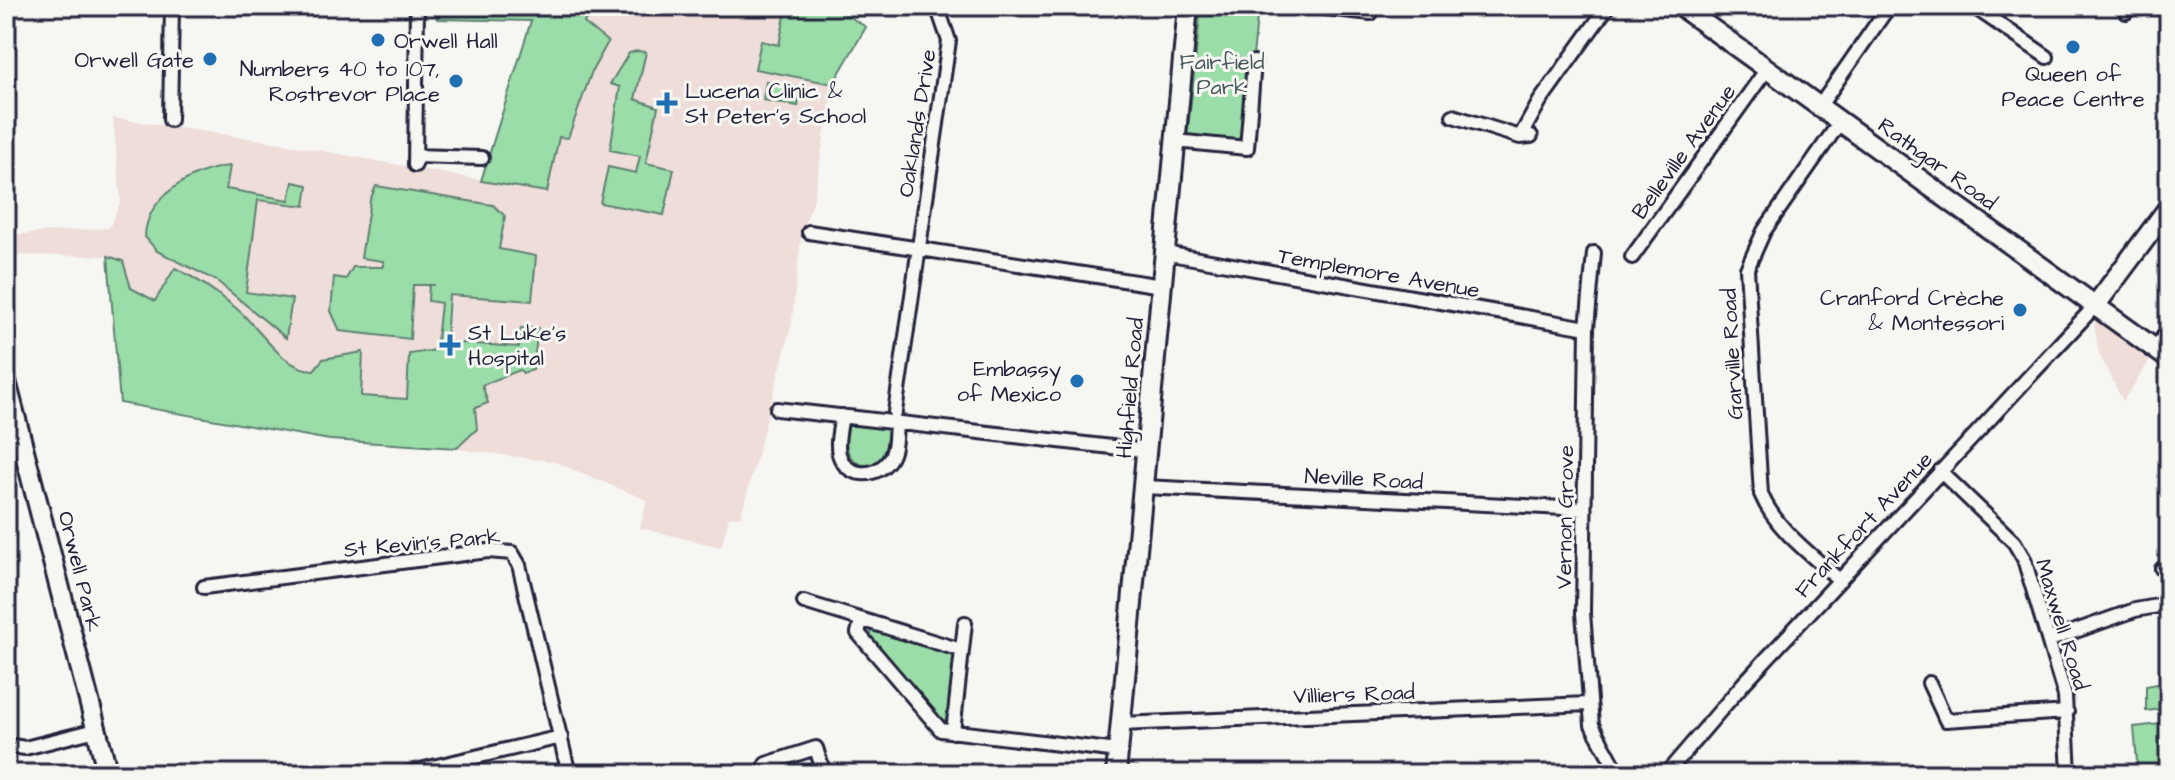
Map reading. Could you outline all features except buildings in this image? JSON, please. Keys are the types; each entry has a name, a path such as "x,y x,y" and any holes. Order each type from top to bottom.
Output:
{"street":[{"path":"170,120 172,6"},
{"path":"417,6 415,161 482,158"},
{"name":"Oaklands Drive","path":"896,418 949,41 937,6"},
{"name":"Highfield Road","path":"1116,774 1188,6"},
{"path":"1307,6 1371,13"},
{"path":"1453,116 1526,136 1540,101 1608,6"},
{"name":"Rathgar Road","path":"1680,6 2162,354"},
{"path":"1819,107 1889,6"},
{"path":"1973,6 2047,57"},
{"path":"1175,141 1247,148 1254,62"},
{"name":"Belleville Avenue","path":"1632,257 1767,69"},
{"name":"Garville Road","path":"1839,580 1782,528 1769,513 1761,494 1747,269 1764,231 1840,122"},
{"path":"2095,306 2169,207"},
{"path":"809,232 1162,286"},
{"name":"Templemore Avenue","path":"1165,253 1587,328"},
{"name":"Vernon Grove","path":"1594,253 1587,328 1583,509 1588,704 1592,725 1619,774"},
{"name":"Frankfort Avenue","path":"1666,774 1696,736 1839,580 2095,306"},
{"path":"2162,354 2169,329"},
{"name":"Orwell Park","path":"6,381 108,774"},
{"path":"777,409 896,418 1147,451"},
{"path":"842,416 839,455 849,468 866,474 875,473 888,462 894,446 896,418"},
{"name":"Maxwell Road","path":"1940,471 2014,542 2024,559 2050,640 2067,712 2069,774"},
{"name":"Neville Road","path":"1144,487 1583,509"},
{"name":"St Kevin's Park","path":"204,587 488,551 512,553 519,565 569,774"},
{"path":"804,602 961,650"},
{"path":"2050,640 2135,610 2169,604"},
{"path":"861,621 858,633 941,730 1118,751"},
{"path":"953,732 965,623"},
{"path":"1929,683 1946,720 2067,712"},
{"name":"Villiers Road","path":"1121,724 1588,704"},
{"path":"6,745 25,748 96,730"},
{"path":"403,774 561,737"},
{"path":"769,774 766,764 816,748 824,774"}],"shaded area":[{"name":"St Luke's Hospital","path":"536,6 832,6 866,27 833,84 813,203 802,229 791,327 741,516 729,517 721,547 640,528 647,500 555,462 429,445 330,440 120,403 108,256 6,255 6,235 109,228 121,201 113,118 274,142 480,180"},
{"path":"2097,320 2151,359 2123,401 2099,354 2094,324"}],"green space":[{"path":"437,6 591,6 584,23 608,42 592,71 568,138 559,137 547,192 481,181 531,21 437,19"},
{"path":"787,6 832,6 866,27 833,84 755,69 761,41 779,45"},
{"name":"Fairfield Park","path":"1201,6 1258,8 1244,145 1187,139"},
{"path":"646,52 635,99 658,107 646,163 674,169 664,215 600,203 608,167 636,173 640,156 610,150 620,87 610,84 629,53"},
{"path":"766,82 801,88 798,106 763,100"},
{"path":"230,166 226,189 289,200 293,182 308,185 305,206 258,200 246,292 292,299 286,338 217,281 157,251 145,237 147,222 154,209 174,187 202,173"},
{"path":"376,186 493,205 505,216 499,249 536,256 532,301 449,295 446,342 519,347 521,328 538,328 533,370 523,373 520,370 482,385 488,403 475,408 477,429 457,448 330,440 120,403 108,256 123,261 131,288 155,301 175,268 192,277 230,303 282,356 303,368 314,370 323,359 363,352 361,396 407,399 409,354 436,350 441,303 428,301 429,285 413,285 410,339 340,331 331,311 334,277 346,279 353,267 383,267 383,261 361,258 370,200"},
{"path":"847,420 890,424 883,454 870,467 861,465 850,456 846,444"},
{"path":"872,629 952,654 956,659 949,718 942,721 869,638"},
{"path":"2169,682 2169,708 2146,711 2146,686"},
{"path":"2169,723 2169,774 2138,774 2134,727"}],"place":[{"name":"Orwell Hall","path":"378,40"},
{"name":"Queen of Peace Centre","path":"2073,47"},
{"name":"Orwell Gate","path":"210,59"},
{"name":"Numbers 40 to 107, Rostrevor Place","path":"456,81"},
{"name":"Lucena Clinic & St Peter's School","path":"667,103"},
{"name":"Cranford Crèche & Montessori","path":"2020,310"},
{"name":"St Luke's Hospital","path":"450,345"},
{"name":"Embassy of Mexico","path":"1077,381"}]}
